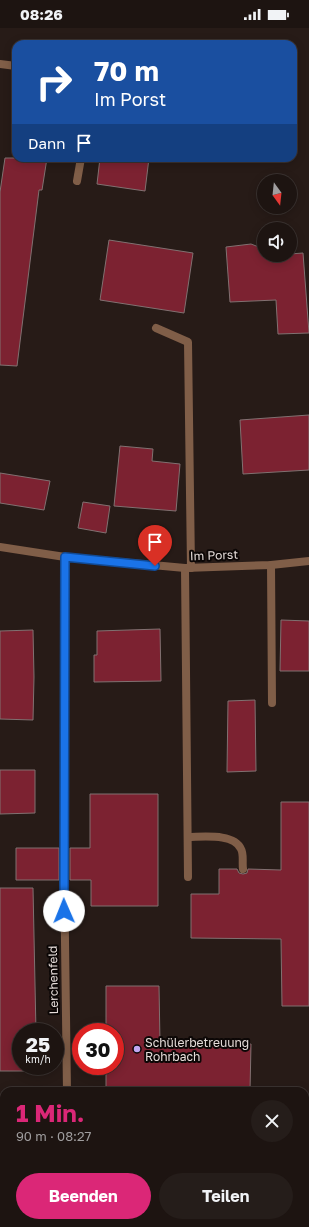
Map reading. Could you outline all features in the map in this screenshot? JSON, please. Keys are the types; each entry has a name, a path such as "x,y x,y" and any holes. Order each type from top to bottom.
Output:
{"street":[{"path":"0,64 12,66"},
{"path":"77,181 80,162"},
{"path":"156,328 188,342 188,877"},
{"name":"Im Porst","path":"0,547 65,557 188,568 271,565 309,561"},
{"name":"Lerchenfeld","path":"65,557 64,866 66,1087"},
{"path":"271,565 272,703"},
{"path":"188,837 222,838 235,842 242,850 243,868"}],"building":[{"path":"5,158 12,158 12,162 46,162 42,190 39,190 17,366 0,365 0,192"},
{"path":"100,162 149,162 145,191 97,184"},
{"path":"109,240 193,253 184,313 100,300"},
{"path":"251,244 257,246 257,262 297,262 297,253 303,253 309,333 278,334 276,300 230,302 226,247"},
{"path":"309,415 309,470 243,474 240,420"},
{"path":"120,446 153,449 152,461 180,464 176,511 114,506"},
{"path":"0,473 50,481 44,510 0,503"},
{"path":"83,502 110,506 106,533 78,528"},
{"path":"281,620 309,621 309,671 280,671"},
{"path":"160,629 161,681 94,682 94,655 97,655 97,631"},
{"path":"33,630 33,720 0,719 0,631"},
{"path":"255,700 256,771 227,772 228,701"},
{"path":"0,770 35,770 35,813 0,814"},
{"path":"90,794 158,794 158,906 91,906 91,880 70,880 70,848 90,848"},
{"path":"281,802 309,802 309,1006 282,1006 281,939 191,938 191,894 219,894 219,869 237,869 239,873 243,874 247,873 248,869 281,870"},
{"path":"16,848 59,848 59,880 16,880"},
{"path":"0,888 33,888 36,1023 12,1023 12,1071 0,1071"},
{"path":"106,986 159,986 160,1043 251,1044 250,1087 106,1087 106,1075 124,1075 124,1023 106,1023"}],"place":[{"name":"Schülerbetreuung Rohrbach","path":"137,1049"}],"route":[{"path":"64,911 65,557 155,566"}]}
